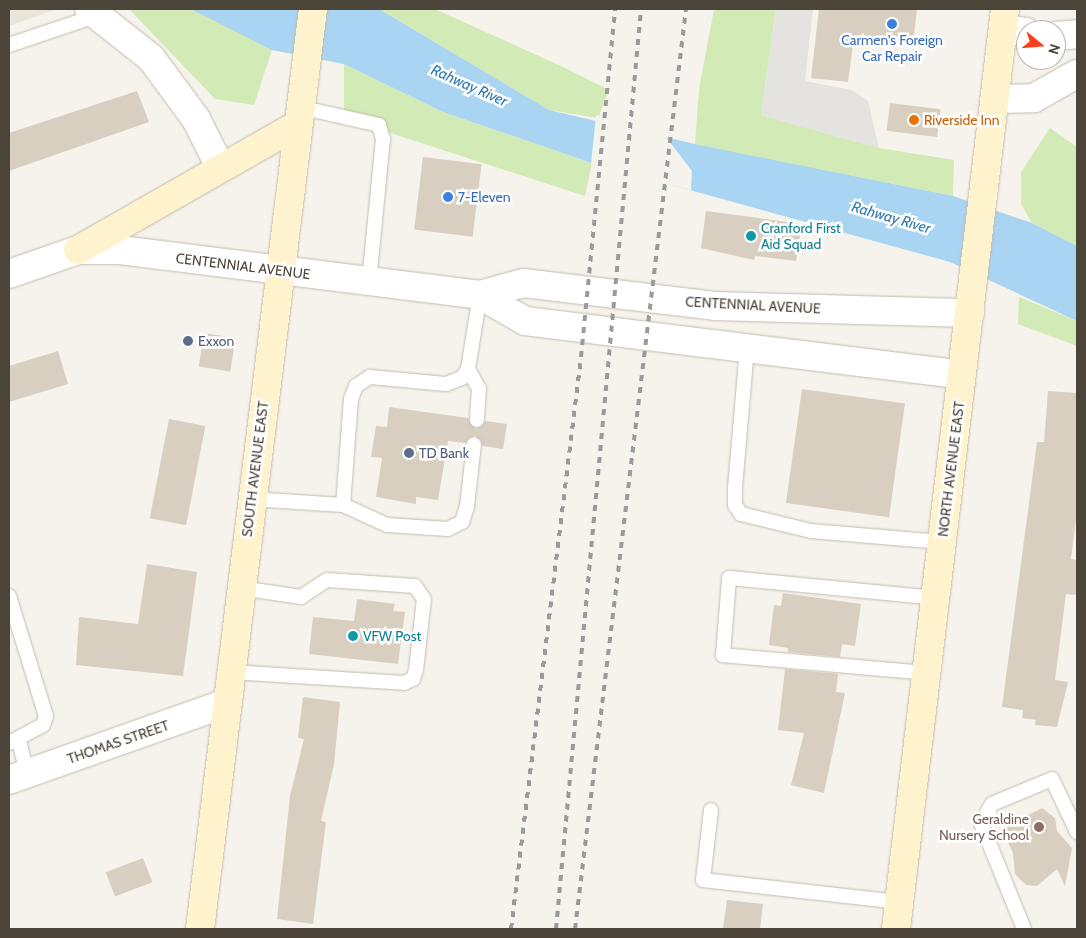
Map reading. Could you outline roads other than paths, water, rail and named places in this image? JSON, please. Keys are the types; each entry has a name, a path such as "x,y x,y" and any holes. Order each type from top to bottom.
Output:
{"main road":[{"name":"SOUTH AVENUE EAST","path":"200,929 279,270 313,9"},
{"name":"NORTH AVENUE EAST","path":"896,929 995,99 1011,23"},
{"path":"78,250 220,167 299,108"}],"street":[{"path":"94,12 151,58 196,119 220,167"},
{"path":"995,99 1034,98 1077,74"},
{"name":"CENTENNIAL AVENUE","path":"9,274 78,250 120,250 369,283 480,295 523,283 715,306 971,300"},
{"name":"CENTENNIAL AVENUE","path":"480,295 525,321 962,375"},
{"name":"THOMAS STREET","path":"18,777 227,703"}],"lane":[{"path":"9,44 94,12"},
{"path":"299,108 379,125 383,138 369,283"},
{"path":"343,506 351,399 356,386 370,377 446,384 462,378 468,368 480,295"},
{"path":"747,348 734,505 741,514 811,531 942,542"},
{"path":"468,368 479,389 476,420"},
{"path":"251,499 343,506 387,525 448,529 462,522 467,507 474,444"},
{"path":"927,673 723,655 729,578 936,598"},
{"path":"231,672 404,684 413,679 416,670 424,600 415,586 327,580 301,598 241,588"},
{"path":"9,596 46,716 43,725 14,742 18,777"},
{"path":"1024,929 981,823 992,804 1052,779 1077,832"},
{"path":"711,810 703,880 900,902"}],"water":[{"name":"Rahway River","path":"191,9 379,9 549,110 695,144 953,196 1032,223 1077,246 1077,321 950,262 592,163 443,112 344,64 272,50"}],"railway":[{"path":"511,929 581,357 615,9"},
{"path":"556,929 641,9"},
{"path":"575,929 686,9"}],"place":[{"name":"Carmen's Foreign Car Repair","path":"892,24"},
{"name":"Riverside Inn","path":"914,120"},
{"name":"7-Eleven","path":"448,197"},
{"name":"Cranford First Aid Squad","path":"751,236"},
{"name":"Exxon","path":"188,341"},
{"name":"TD Bank","path":"409,453"},
{"name":"VFW Post","path":"353,636"},
{"name":"Geraldine Nursery School","path":"1039,827"}]}
